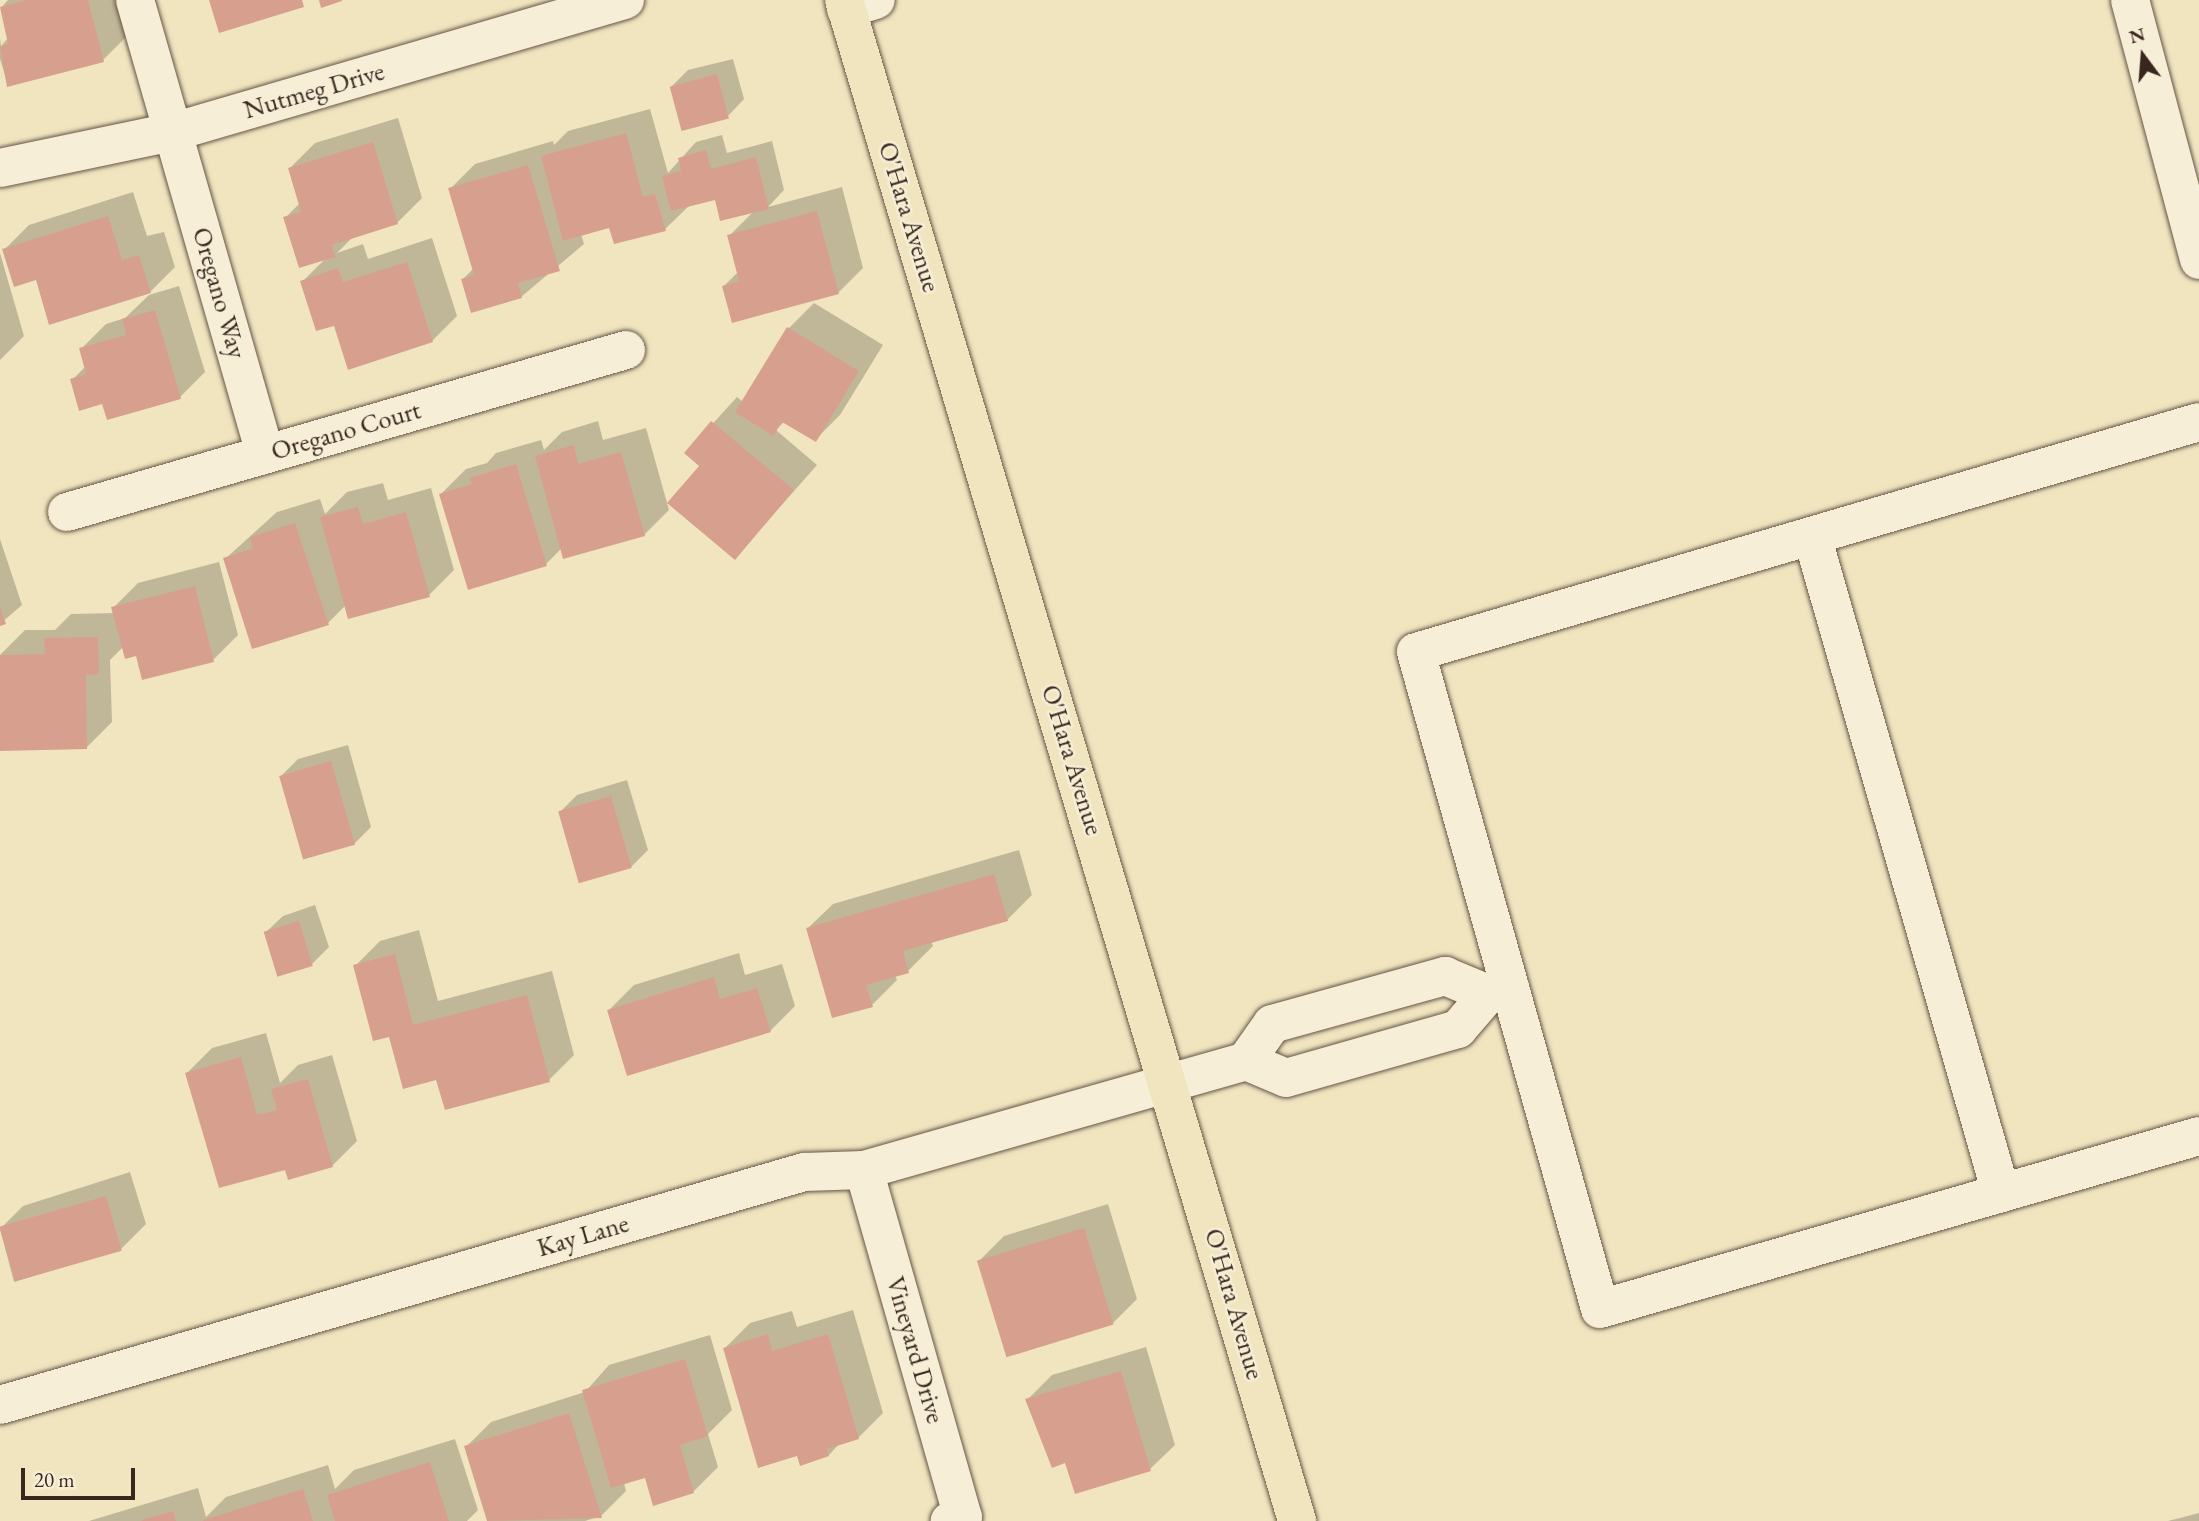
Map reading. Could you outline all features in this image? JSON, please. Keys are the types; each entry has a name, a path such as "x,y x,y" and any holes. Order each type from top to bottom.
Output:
{"main road":[{"name":"O'Hara Avenue","path":"855,3 1297,1521"}],"street":[{"name":"Oregano Way","path":"135,0 265,454"},
{"name":"Nutmeg Drive","path":"0,169 173,132 625,0"},
{"path":"2130,0 2199,260"},
{"name":"Oregano Court","path":"67,512 626,350"},
{"path":"2199,422 1416,653 1499,991 1600,1309 2199,1136"},
{"path":"1812,536 2001,1193"},
{"path":"1445,976 1499,991 1458,1030 1286,1078 1246,1061 1272,1024 1445,976"},
{"name":"Kay Lane","path":"0,1405 804,1172 864,1170 1246,1061"},
{"name":"Vineyard Drive","path":"864,1170 963,1517 950,1521"}],"building":[{"path":"26,0 88,0 104,62 7,87 0,47 8,44 0,7"},
{"path":"209,0 302,0 304,7 219,33"},
{"path":"319,0 342,0 342,1 321,8"},
{"path":"717,74 729,118 682,131 670,87"},
{"path":"626,133 643,197 655,194 666,231 614,244 609,228 563,241 541,156"},
{"path":"373,142 398,224 332,245 335,257 299,268 283,217 301,212 288,168"},
{"path":"706,150 711,169 756,157 769,209 720,221 715,200 671,211 662,176 681,171 678,158"},
{"path":"528,165 560,271 518,283 522,298 471,313 461,279 474,275 448,188"},
{"path":"817,211 839,294 732,323 722,286 739,281 727,235"},
{"path":"108,216 122,260 139,255 151,293 49,325 36,280 14,287 2,249"},
{"path":"407,262 433,342 348,370 334,326 316,331 300,281 338,268 343,282"},
{"path":"155,310 181,399 107,420 102,404 79,411 70,379 86,374 79,348 126,335 122,319"},
{"path":"787,327 859,371 816,442 782,422 773,436 735,412"},
{"path":"711,421 794,490 735,560 667,503 699,466 684,453"},
{"path":"574,445 578,464 621,452 645,536 563,559 535,456"},
{"path":"516,464 547,566 468,590 439,494 472,484 469,478"},
{"path":"358,507 363,524 406,512 430,597 348,619 320,517"},
{"path":"295,523 329,625 252,649 223,558 253,548 250,537"},
{"path":"195,586 214,662 142,680 136,656 125,659 111,607"},
{"path":"0,607 6,624 0,626"},
{"path":"98,637 99,674 86,675 87,749 0,751 0,655 45,654 44,638"},
{"path":"331,761 355,845 303,860 279,776"},
{"path":"611,796 632,868 579,883 558,811"},
{"path":"994,874 1008,921 903,951 909,973 866,985 873,1007 832,1018 806,928"},
{"path":"299,921 313,966 277,977 264,932"},
{"path":"395,954 413,1025 527,995 550,1082 445,1110 436,1080 403,1089 389,1037 373,1041 353,965"},
{"path":"714,977 720,999 757,988 771,1032 627,1076 607,1010"},
{"path":"241,1057 257,1115 277,1110 271,1089 308,1079 333,1167 288,1180 285,1170 219,1188 185,1073"},
{"path":"106,1196 122,1251 15,1281 0,1226"},
{"path":"1084,1228 1114,1325 1006,1357 977,1261"},
{"path":"768,1334 772,1351 828,1334 859,1439 827,1449 829,1456 800,1466 797,1456 758,1468 723,1348"},
{"path":"685,1359 708,1436 680,1445 694,1493 653,1506 645,1478 611,1488 582,1390"},
{"path":"1121,1371 1151,1471 1075,1494 1065,1463 1052,1468 1025,1399"},
{"path":"569,1413 602,1518 487,1521 464,1446"},
{"path":"430,1462 449,1521 335,1521 327,1495"},
{"path":"303,1489 313,1521 203,1521 203,1520"},
{"path":"173,1511 176,1521 142,1521 142,1520"}]}
